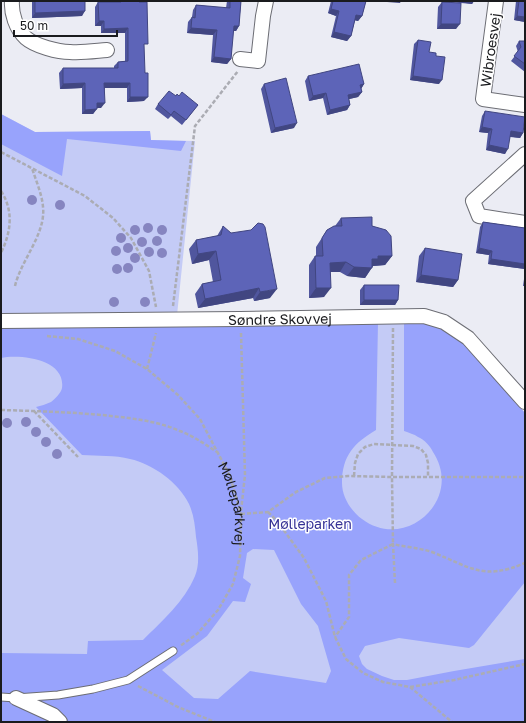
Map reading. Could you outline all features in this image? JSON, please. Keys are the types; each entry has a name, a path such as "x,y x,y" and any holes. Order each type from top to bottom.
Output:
{"street":[{"path":"12,1 11,8 16,24 26,38 46,48 69,52 107,50"},
{"path":"243,60 258,62 266,1"},
{"name":"Wibroesvej","path":"496,1 483,99 525,105"},
{"path":"525,154 473,201 479,216 525,224"},
{"name":"Søndre Skovvej","path":"1,321 240,320 424,316 444,322 468,338 525,402"},
{"path":"16,698 53,715 60,722"}],"lane":[{"path":"1,697 16,698 58,695 93,689 128,680 173,651"}],"path":[{"path":"147,369 165,320 195,126 243,60"},
{"path":"1,152 85,196 113,218 131,238 149,271 165,320"},
{"path":"15,286 18,276 43,221 44,207 32,168"},
{"path":"1,191 8,206 10,229 7,241 1,253"},
{"path":"393,316 392,477 395,583"},
{"path":"240,320 245,475 241,514 268,512 296,492 325,478 354,476 525,476"},
{"name":"Mølleparkvej","path":"41,335 85,341 115,351 147,369 178,395 200,419 230,476 241,514 240,556 233,584 218,610 197,634 173,651"},
{"path":"2,411 34,411 129,418 155,423 179,430 198,439 219,454"},
{"path":"34,411 78,457"},
{"path":"354,476 355,463 358,454 365,448 374,444 413,446 421,449 426,456 428,463 428,477"},
{"path":"268,512 277,521 304,558 326,601 334,637 346,659 363,673 383,682 410,687 454,680 525,664"},
{"path":"334,637 349,617 349,576 361,560 393,544 430,552 466,568 486,572 512,569 525,563"},
{"path":"128,680 178,707 215,722"},
{"path":"410,687 452,722"}],"green space":[{"name":"Mølleparken","path":"1,114 35,132 150,131 151,140 195,141 176,325 422,322 525,413 525,722 1,722"},
{"path":"1,114 35,132 150,131 151,140 186,141 181,151 67,139 62,176 1,144"},
{"path":"378,322 376,430 361,440 351,451 344,465 342,488 348,503 354,512 362,519 379,528 396,529 412,525 426,516 436,503 441,487 441,470 433,452 421,438 404,431 404,322 422,322 437,327 452,335 480,358 525,413 525,582 474,645 469,648 399,638 365,646 359,656 362,664 367,669 394,680 407,680 525,659 525,722 1,722 1,653 87,654 88,641 143,640 165,618 185,594 197,571 198,556 195,525 192,512 185,496 172,482 148,465 118,457 82,455 36,407 51,402 60,392 62,388 61,378 57,371 49,365 30,358 1,358 1,326","holes":["253,549 274,550 301,604 318,626 331,671 326,683 250,671 218,699 194,698 162,670 207,636 233,601 245,602 251,584 243,578 247,553"]}],"building":[{"path":"35,1 85,1 85,11 35,13"},
{"path":"230,1 241,1 239,26 234,26 231,59 214,57 217,30 191,28 192,17 195,18 196,5 230,8"},
{"path":"333,1 366,1 362,16 356,15 351,36 334,32 339,11 331,9"},
{"path":"519,1 525,1 525,17 517,16"},
{"path":"98,2 147,2 148,44 144,44 145,73 148,73 148,97 130,97 130,83 104,83 105,103 97,103 97,109 85,110 85,83 63,84 63,68 118,68 118,62 128,61 128,28 104,29 104,21 99,21"},
{"path":"442,2 461,3 460,24 441,24"},
{"path":"418,40 431,42 429,52 436,53 436,56 445,57 442,80 413,76"},
{"path":"519,41 525,41 525,64 514,56 521,47"},
{"path":"359,64 364,84 360,85 362,92 348,95 350,105 330,110 326,93 313,96 308,76"},
{"path":"286,78 297,123 275,128 264,84"},
{"path":"169,91 176,96 177,94 179,96 182,92 198,105 186,120 174,111 171,115 158,104"},
{"path":"485,111 525,117 523,133 511,131 508,149 489,145 492,129 482,127"},
{"path":"372,217 372,226 386,230 391,236 392,256 378,256 378,259 372,259 372,268 354,267 346,262 330,263 331,288 316,288 315,256 323,256 322,238 327,230 334,226 342,226 341,218"},
{"path":"483,222 525,228 525,264 491,259 492,251 479,248"},
{"path":"258,223 263,224 265,227 277,289 260,292 259,288 205,299 202,284 221,280 216,251 198,254 196,240 221,235 223,226 231,233 251,230"},
{"path":"425,248 462,254 458,280 421,275"},
{"path":"364,285 399,285 398,300 364,300"}]}
